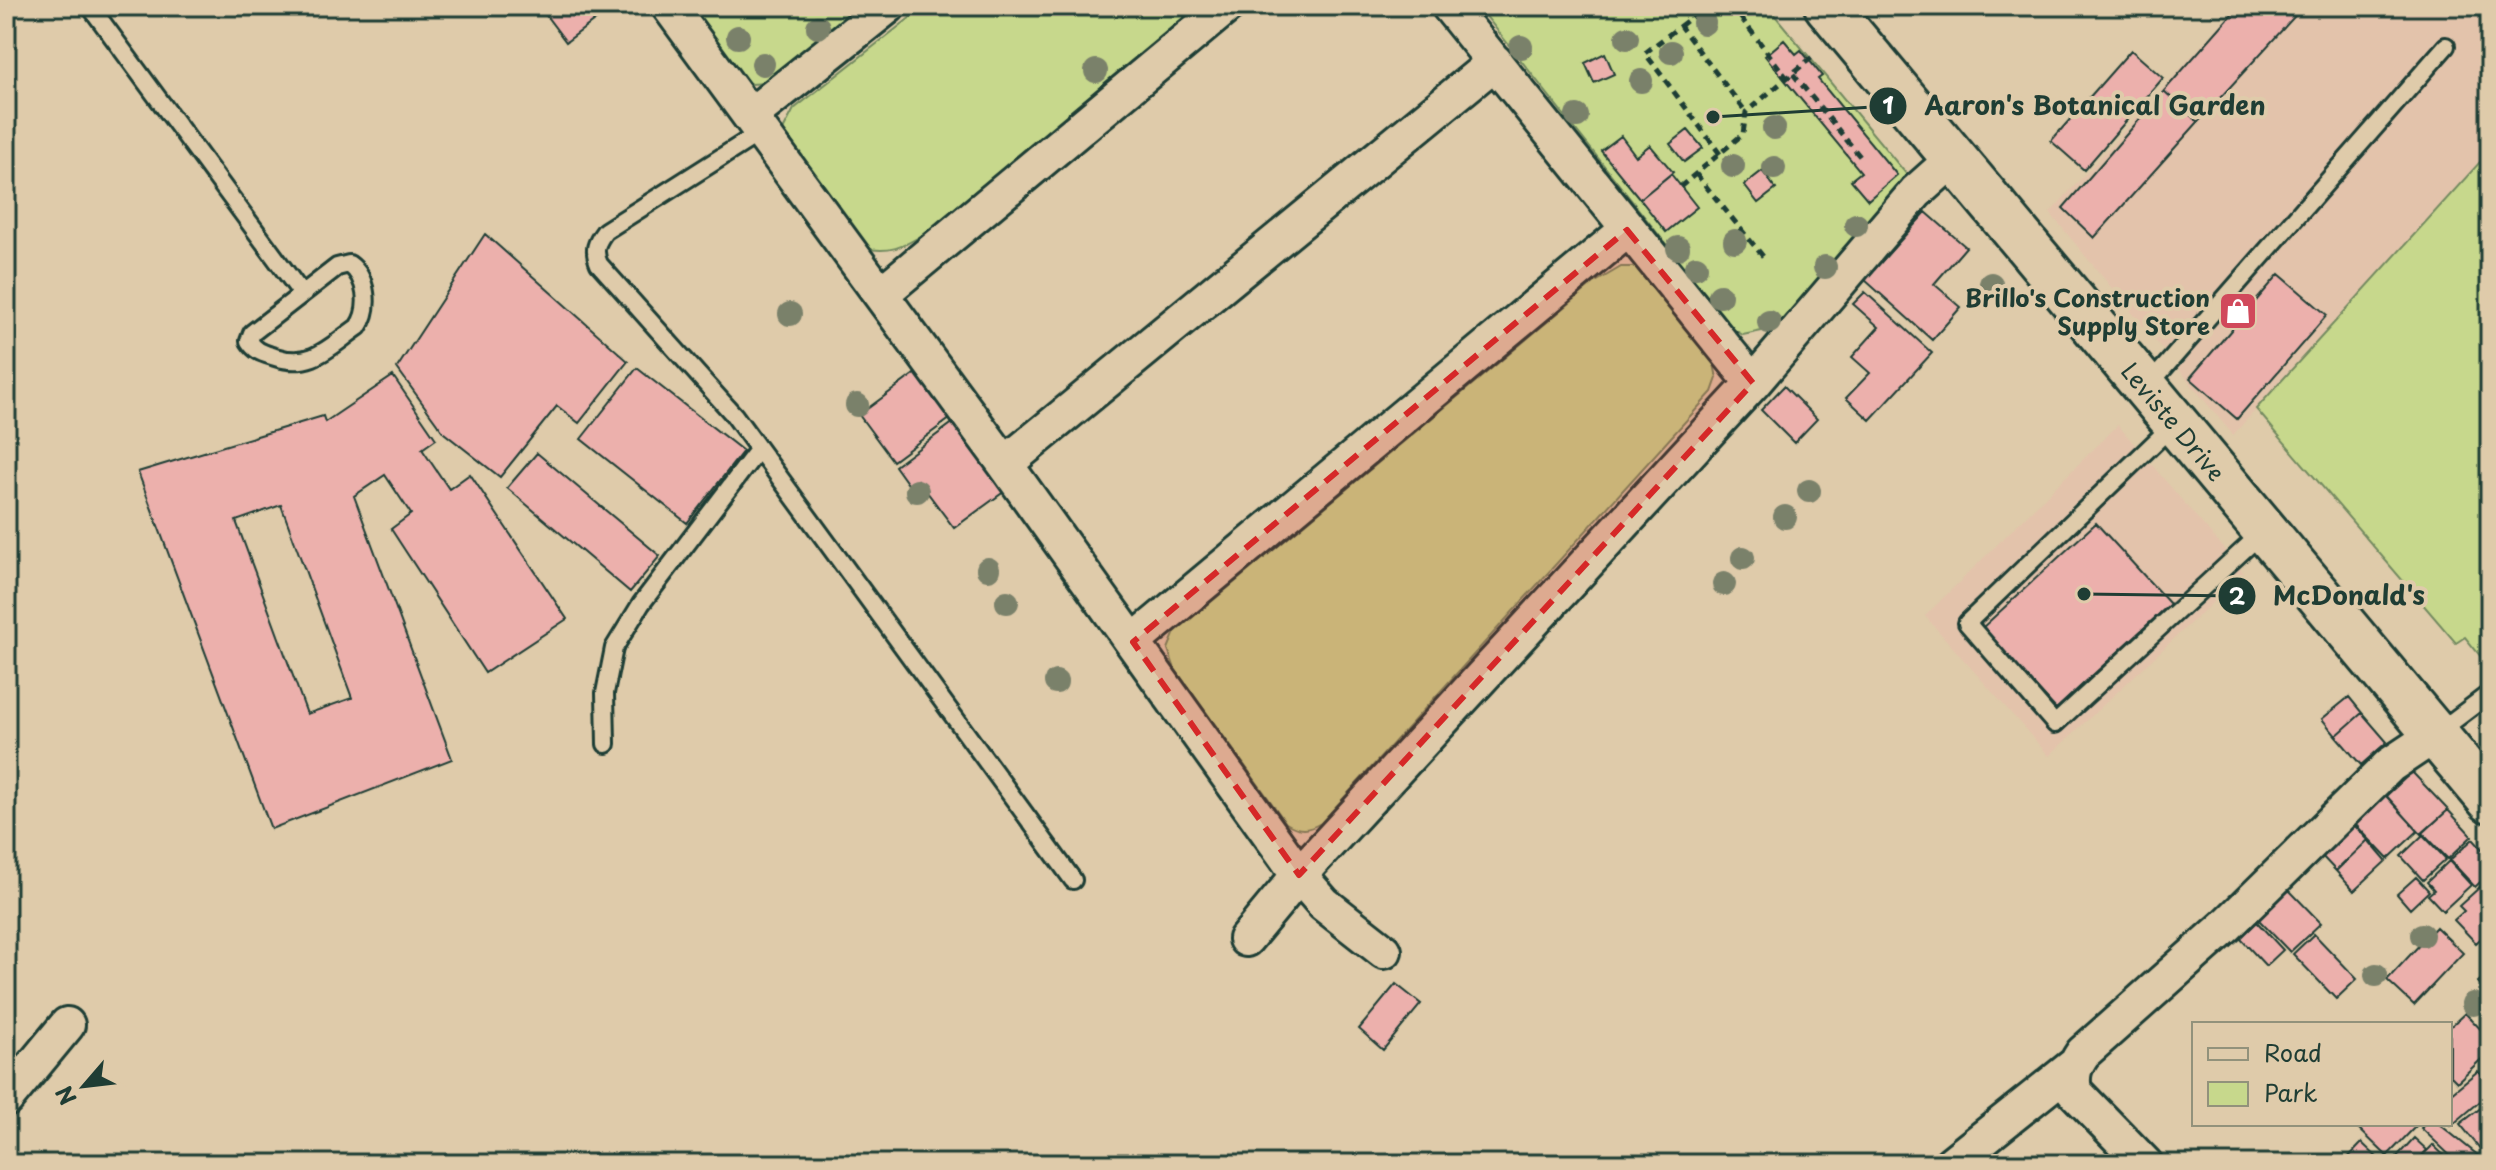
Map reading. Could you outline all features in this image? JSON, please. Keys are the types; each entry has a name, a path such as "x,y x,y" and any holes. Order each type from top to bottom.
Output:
{"main road":[{"name":"Leviste Drive","path":"1827,6 2490,800"}],"street":[{"path":"669,6 1005,464 1299,875 1324,904 1384,951"},
{"path":"755,124 888,6"},
{"path":"881,294 1227,6"},
{"path":"1449,6 1753,383"},
{"path":"1005,464 1495,62"},
{"path":"1246,939 1299,875 1753,383 1916,192 1953,159"},
{"path":"1133,642 1627,230"},
{"path":"1951,1164 2075,1065 2083,1053 2226,926 2396,760 2435,735"},
{"path":"6,1099 67,1025"},
{"path":"2075,1065 2071,1079 2074,1091 2145,1164"}],"lane":[{"path":"90,6 302,294"},
{"path":"2147,388 2446,46"},
{"path":"755,124 605,231 596,243 595,254 599,264 734,415 1073,880"},
{"path":"349,264 364,283 364,319 358,327 305,362 291,362 258,352 249,341 252,333 302,294 337,267 349,264"},
{"path":"2176,422 1967,623 2055,724 2265,530"},
{"path":"606,744 605,693 614,648 641,604 758,450"},
{"path":"2435,735 2490,693"}],"path":[{"path":"1706,6 1645,53 1720,154"},
{"path":"1732,6 1787,78"},
{"path":"1680,26 1746,112"},
{"path":"1680,187 1743,134 1746,112 1793,74 1862,159"},
{"path":"1696,174 1766,260"}],"highlighted area":[{"path":"1627,230 1753,383 1299,875 1133,642"}],"shaded area":[{"name":"Brillo's Construction Supply Store","path":"2237,6 2490,6 2490,151 2233,435 2050,213"},
{"path":"2118,425 2244,573 2049,756 1925,616"}],"green space":[{"path":"687,6 866,6 767,83 751,84 738,77"},
{"path":"925,6 1198,6 924,234 896,248 864,248 780,136 794,109"},
{"path":"1478,6 1767,6 1908,176 1794,310 1771,329 1743,335 1733,329"},
{"path":"2490,151 2490,668 2465,637 2456,643 2256,409"},
{"path":"1621,267 1634,267 1644,273 1713,359 1717,378 1712,392 1321,823 1303,829 1286,823 1175,669 1168,649 1175,632 1594,283"}],"building":[{"path":"539,6 614,6 566,42"},
{"path":"2239,6 2304,6 2198,122 2164,91"},
{"path":"1784,40 1796,54 1801,50 1822,76 1818,79 1897,175 1868,200 1851,180 1861,172 1765,56"},
{"path":"2131,50 2163,78 2084,170 2051,141"},
{"path":"1605,53 1614,74 1594,83 1585,63"},
{"path":"2164,91 2198,122 2094,238 2063,208"},
{"path":"1688,130 1703,148 1684,162 1670,144"},
{"path":"1621,136 1636,156 1650,145 1673,172 1640,199 1601,151"},
{"path":"1762,171 1776,189 1758,203 1744,185"},
{"path":"1671,174 1697,207 1666,232 1640,199"},
{"path":"1926,212 1966,247 1934,284 1961,307 1932,340 1865,280"},
{"path":"485,234 628,361 579,423 557,406 500,477 444,433 397,368"},
{"path":"2279,274 2327,315 2237,419 2190,378"},
{"path":"1865,292 1932,353 1870,420 1846,398 1870,373 1852,357 1879,327 1853,304"},
{"path":"637,368 743,451 687,523 581,439"},
{"path":"917,372 951,418 893,461 859,415"},
{"path":"393,376 436,439 422,449 449,489 470,474 567,619 485,673 391,529 411,514 385,475 354,496 452,759 271,829 138,472 323,416 325,422","holes":["281,505 352,698 307,714 236,521"]},
{"path":"1784,386 1817,419 1794,443 1761,410"},
{"path":"954,422 1005,491 954,528 918,480 910,487 895,466"},
{"path":"537,453 660,556 630,592 507,488"},
{"path":"2096,523 2170,604 2056,709 1982,628"},
{"path":"2349,697 2362,713 2336,736 2322,719"},
{"path":"2362,713 2387,742 2361,765 2336,736"},
{"path":"2412,772 2448,810 2421,834 2386,796"},
{"path":"2384,793 2418,831 2388,859 2353,822"},
{"path":"2448,810 2472,836 2448,859 2423,833"},
{"path":"2353,824 2368,840 2336,871 2320,854"},
{"path":"2423,835 2446,859 2423,880 2401,856"},
{"path":"2473,839 2490,858 2490,873 2475,887 2450,860"},
{"path":"2368,840 2386,861 2354,891 2336,871"},
{"path":"2449,861 2471,885 2443,911 2428,895 2434,890 2427,882"},
{"path":"2416,877 2429,891 2410,909 2397,894"},
{"path":"2480,887 2490,897 2490,930 2476,943 2454,920 2464,911 2459,906"},
{"path":"2289,890 2321,923 2290,952 2258,919"},
{"path":"2257,922 2283,950 2266,966 2240,938"},
{"path":"2436,927 2463,953 2414,1005 2387,980"},
{"path":"2314,934 2357,979 2336,999 2293,954"},
{"path":"2490,972 2490,1011 2479,998 2487,992 2478,982"},
{"path":"1396,984 1421,1004 1383,1050 1359,1029"},
{"path":"2465,1013 2490,1039 2490,1051 2457,1082 2452,1077 2452,1025"},
{"path":"2478,1071 2490,1086 2490,1093 2452,1125 2452,1092"},
{"path":"2490,1101 2490,1161 2460,1124"},
{"path":"2358,1126 2416,1126 2387,1156"},
{"path":"2441,1126 2480,1157 2474,1164 2459,1164 2421,1128"},
{"path":"2414,1138 2427,1150 2414,1164 2390,1164"},
{"path":"2362,1143 2383,1163 2342,1164"},
{"path":"2433,1145 2453,1164 2414,1164"}],"place":[{"name":"Aaron's Botanical Garden","path":"1713,117"},
{"name":"Brillo's Construction Supply Store","path":"2238,311"},
{"name":"McDonald's","path":"2084,594"}]}
